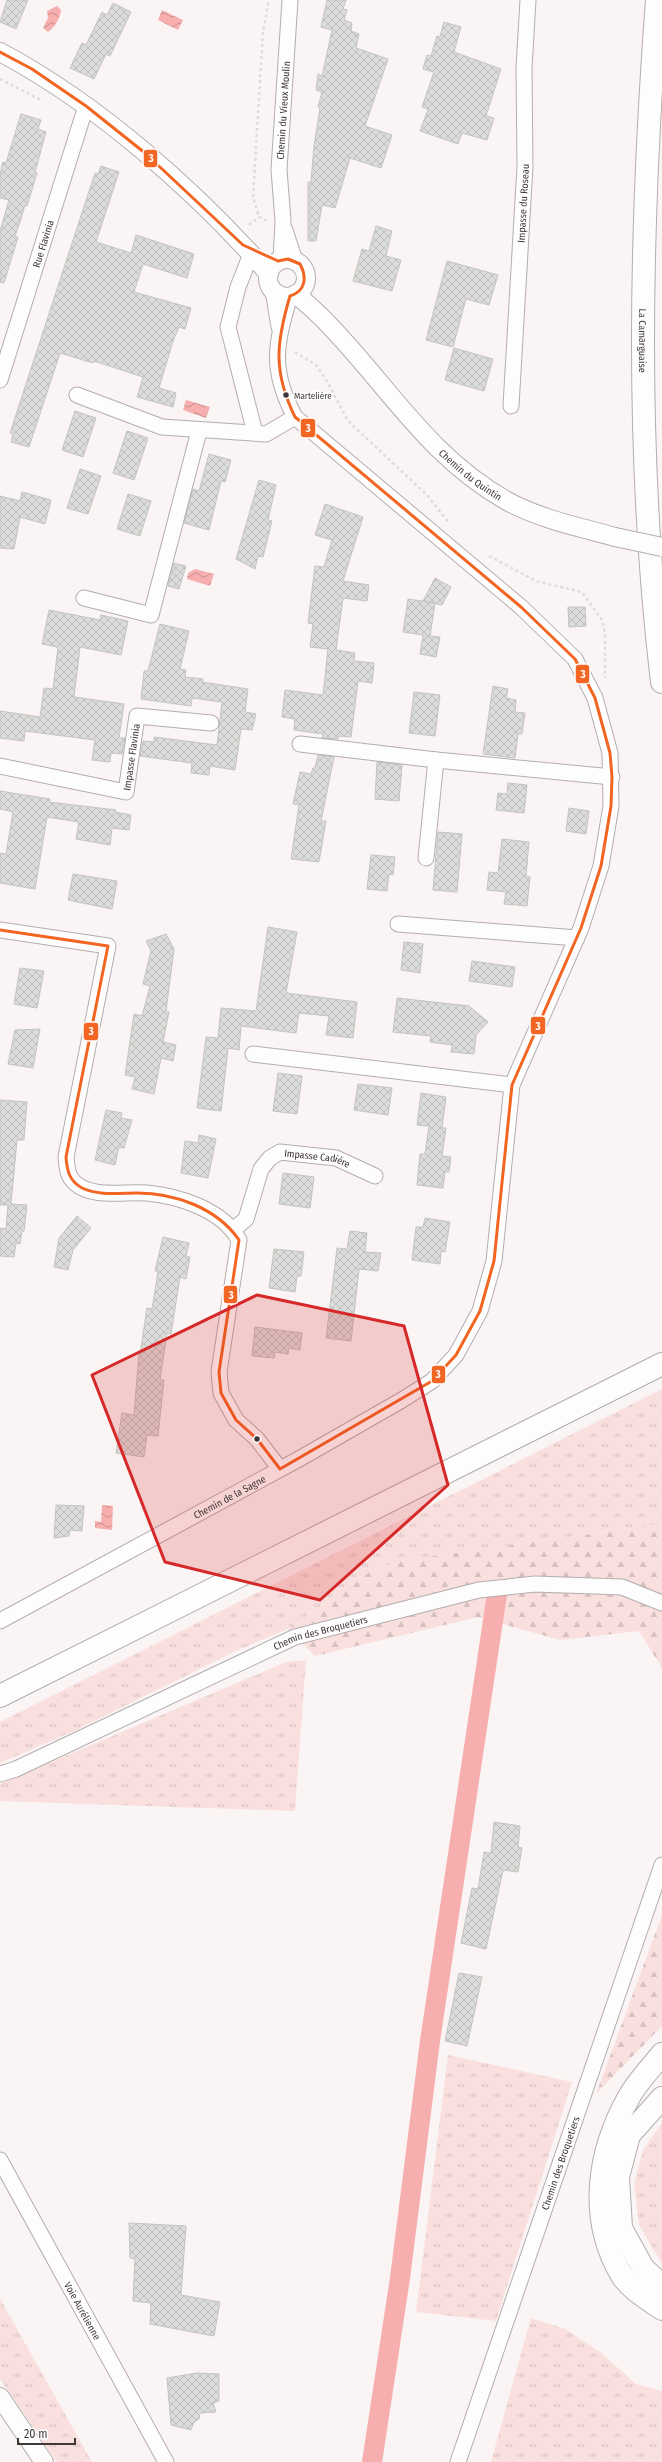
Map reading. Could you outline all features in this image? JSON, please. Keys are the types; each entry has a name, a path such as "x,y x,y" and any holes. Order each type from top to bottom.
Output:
{"main road":[{"name":"La Camarguaise","path":"657,0 647,133 643,260 644,460 653,604 662,682"},
{"path":"0,1696 662,1364"},
{"path":"662,2054 629,2096 607,2144 600,2175 601,2217 608,2245 621,2275 662,2309"},
{"path":"662,2098 629,2135 618,2177 621,2228 643,2268 662,2286"}],"street":[{"name":"Chemin du Vieux Moulin","path":"279,269 283,221 279,170 290,0"},
{"name":"Impasse du Roseau","path":"511,406 526,166 524,68 528,0"},
{"path":"0,52 32,69 86,106 145,153 279,269 306,274 297,292 284,296 279,269"},
{"name":"Rue Flavinia","path":"0,380 86,106"},
{"path":"246,242 238,287 228,327 255,433"},
{"name":"Chemin de la Sagne","path":"0,1621 280,1469 414,1392 432,1381 456,1355 480,1311 494,1261 512,1085 577,938 601,866 611,806 612,778 610,753 595,698 575,659 522,607 296,417 284,396 279,379 277,354 280,330 279,269"},
{"name":"Chemin de la Sagne","path":"280,330 297,292"},
{"name":"Chemin du Quintin","path":"297,292 330,325 422,435 461,470 507,501 552,520 615,537 662,547"},
{"path":"77,395 162,427 199,431 266,434 296,417"},
{"path":"84,598 151,616 199,431"},
{"name":"Impasse Flavinia","path":"0,766 126,792 136,716 210,723"},
{"path":"300,744 612,778"},
{"path":"426,858 436,760"},
{"path":"398,924 577,938"},
{"path":"0,930 108,946 66,1158 68,1174 75,1183 89,1190 114,1194 146,1193 178,1199 217,1216 233,1230 239,1240 219,1372 221,1393 236,1420 257,1438 280,1469"},
{"path":"253,1054 512,1085"},
{"name":"Impasse Cadière","path":"233,1230 246,1219 261,1169 270,1158 280,1152 336,1158 375,1176"},
{"name":"Chemin des Broquetiers","path":"0,1774 16,1769 295,1637 479,1590 535,1584 622,1587 662,1603"},
{"name":"Chemin des Broquetiers","path":"458,2462 662,1865"},
{"name":"Voie Aurélienne","path":"0,2160 166,2462"},
{"path":"0,2397 44,2462"}],"path":[{"path":"246,242 259,217 253,197 263,32 268,0"},
{"path":"0,78 49,104"},
{"path":"259,217 270,222 283,221"},
{"path":"292,351 316,365 327,381 348,421 427,494 451,526"},
{"path":"482,553 536,580 582,592 602,620 605,634 605,680"}],"highlighted area":[{"path":"257,1295 404,1326 448,1485 320,1600 165,1562 92,1375"}],"green space":[{"path":"662,1389 662,1524 405,1560 371,1571 288,1629 238,1650 74,1731 0,1763 0,1722"},
{"path":"662,1524 662,1668 639,1631 560,1640 478,1617 315,1656 288,1629 371,1571 405,1560"},
{"path":"306,1660 295,1811 0,1801 0,1784 286,1662"},
{"path":"662,1915 662,2026 596,2094"},
{"path":"448,2055 572,2082 496,2321 416,2312"},
{"path":"662,2123 662,2155 657,2204 662,2223 662,2264 639,2225 634,2184 643,2150"},
{"path":"662,2155 662,2223 657,2204"},
{"path":"0,2299 92,2462 57,2462 0,2379"},
{"path":"531,2318 565,2329 600,2352 636,2384 662,2391 662,2462 491,2462"}],"water":[{"path":"57,6 61,10 60,16 55,25 48,32 43,28 48,18 47,11"},
{"path":"162,10 183,20 178,30 158,20"},
{"path":"186,400 210,407 206,418 183,410"},
{"path":"195,569 214,574 210,586 187,579 188,573"},
{"path":"102,1505 113,1506 112,1530 95,1528 95,1521 101,1522"}],"building":[{"path":"7,0 28,0 16,29 0,22"},
{"path":"327,0 346,0 343,9 347,10 344,20 352,23 351,31 359,34 356,48 388,59 365,126 392,135 381,168 350,158 335,208 322,205 316,241 308,241 308,182 311,182 314,146 320,108 318,107 322,92 316,90 318,74 322,76 332,30 321,27"},
{"path":"113,3 131,12 110,56 106,54 94,79 70,68 82,43 86,45 102,12 107,15"},
{"path":"444,22 461,27 454,52 501,69 486,116 494,118 487,140 462,133 458,144 420,131 428,109 422,107 434,72 423,69 427,55 431,56 437,36 440,37"},
{"path":"21,114 41,120 38,129 46,132 35,172 37,173 27,206 25,205 15,236 18,237 4,283 0,282 0,231 9,200 0,198 0,174 3,162 6,163"},
{"path":"101,166 119,172 96,242 131,253 136,235 194,254 187,278 143,264 134,292 191,308 185,329 179,327 173,341 159,388 176,393 173,407 137,397 143,377 94,361 93,363 60,353 29,447 11,442 13,434 10,433 95,173 98,174"},
{"path":"376,226 392,231 386,256 401,260 392,291 353,281 362,249 369,251"},
{"path":"447,261 498,275 489,305 466,299 453,347 426,340"},
{"path":"454,348 493,359 484,391 445,380"},
{"path":"75,411 96,418 83,457 62,450"},
{"path":"127,431 148,438 134,480 113,473"},
{"path":"209,454 231,460 225,482 221,481 209,530 184,523 193,489 199,491"},
{"path":"80,469 101,476 88,514 67,508"},
{"path":"259,480 276,485 268,520 272,521 263,557 258,556 255,569 236,559"},
{"path":"22,492 51,500 45,524 20,517 14,549 0,548 0,496 20,501"},
{"path":"128,494 151,501 140,536 117,529"},
{"path":"325,504 363,517 343,581 369,585 367,601 343,598 336,650 355,653 354,661 374,663 372,683 358,681 351,737 339,736 338,739 322,738 323,734 294,730 295,719 282,717 285,690 323,695 328,649 310,647 313,624 308,623 315,566 324,567 332,540 315,535"},
{"path":"174,563 186,566 179,589 168,586"},
{"path":"435,578 451,587 442,605 423,601"},
{"path":"408,599 435,603 430,636 440,637 436,657 420,654 423,635 403,632"},
{"path":"568,607 585,607 586,626 569,627"},
{"path":"49,610 100,620 101,615 128,621 121,655 80,647 74,697 124,704 119,738 125,738 122,754 111,753 110,762 92,760 95,740 25,731 24,741 0,738 0,711 40,717 44,688 53,689 58,647 42,644"},
{"path":"160,624 189,631 180,669 186,670 185,677 203,679 202,682 248,689 245,712 256,714 252,730 241,729 235,770 210,766 209,775 191,773 192,763 140,756 143,741 154,742 154,737 217,745 222,702 192,698 191,706 141,699 144,671 148,671"},
{"path":"493,686 508,689 506,698 516,700 515,712 525,713 522,734 518,734 515,758 483,754"},
{"path":"414,692 440,695 435,736 409,733"},
{"path":"318,755 334,757 321,821 326,821 319,862 291,859 299,805 293,804 300,772 311,774 313,768 315,768"},
{"path":"377,762 402,765 399,801 375,799"},
{"path":"508,783 527,785 524,813 496,810 498,793 507,794"},
{"path":"0,791 50,799 49,802 116,810 115,812 131,815 129,830 112,828 110,845 76,839 79,822 47,817 35,889 0,883 0,853 6,854 13,812 0,809"},
{"path":"569,808 589,811 586,834 566,831"},
{"path":"438,832 462,834 457,892 433,890"},
{"path":"502,839 529,842 526,876 530,877 527,906 504,904 506,892 487,890 489,872 498,873"},
{"path":"371,855 395,857 393,875 389,874 387,891 367,889"},
{"path":"73,874 117,881 112,909 68,900"},
{"path":"268,927 297,932 286,993 357,1002 353,1038 326,1035 329,1016 299,1013 296,1033 241,1026 239,1050 228,1048 221,1111 197,1108 206,1037 218,1038 221,1008 256,1011"},
{"path":"166,934 174,949 166,1011 169,1012 163,1042 176,1045 173,1061 161,1058 154,1094 132,1089 135,1077 125,1075 134,1014 142,1016 150,986 143,984 151,951 146,941"},
{"path":"404,942 423,944 420,973 401,970"},
{"path":"472,961 515,967 512,987 469,981"},
{"path":"20,968 44,971 37,1008 14,1004"},
{"path":"397,998 469,1006 488,1022 476,1035 474,1054 451,1052 452,1045 430,1042 431,1036 393,1032"},
{"path":"40,1029 33,1068 8,1064 15,1030"},
{"path":"278,1073 302,1076 297,1114 273,1111"},
{"path":"358,1084 392,1088 388,1115 354,1110"},
{"path":"421,1093 446,1097 442,1128 446,1128 442,1156 451,1157 449,1172 445,1172 443,1188 417,1185 420,1154 425,1154 429,1126 417,1125"},
{"path":"0,1100 27,1102 24,1140 17,1140 11,1204 27,1205 24,1231 22,1231 20,1244 16,1243 14,1257 0,1256 0,1228 6,1229 8,1205 0,1205"},
{"path":"106,1110 122,1113 121,1118 132,1120 124,1148 119,1147 115,1165 95,1160"},
{"path":"199,1135 216,1139 208,1178 181,1173 185,1141 198,1143"},
{"path":"283,1173 314,1177 310,1208 279,1204"},
{"path":"77,1216 91,1228 73,1250 68,1270 54,1267 59,1238"},
{"path":"425,1218 450,1222 445,1252 441,1251 440,1264 412,1260 416,1227 423,1227"},
{"path":"350,1231 367,1233 365,1252 381,1253 378,1271 359,1269 351,1341 326,1338 337,1248 347,1249"},
{"path":"163,1237 189,1243 186,1256 190,1257 186,1279 180,1277 171,1334 167,1333 160,1380 164,1380 158,1436 147,1435 144,1457 116,1453 122,1413 134,1415 139,1353 140,1354 147,1308 152,1309 158,1272 155,1271"},
{"path":"274,1249 304,1252 301,1276 297,1276 295,1292 269,1288"},
{"path":"255,1327 302,1333 300,1350 289,1348 288,1354 275,1352 274,1358 252,1356"},
{"path":"56,1505 84,1506 82,1531 70,1530 69,1536 54,1538"},
{"path":"494,1822 520,1826 518,1847 522,1848 518,1872 503,1870 486,1949 461,1943 472,1888 478,1889 484,1852 491,1853"},
{"path":"459,1973 482,1977 467,2046 445,2041"},
{"path":"129,2223 186,2226 181,2295 220,2302 214,2336 150,2324 151,2303 133,2301 135,2259 130,2258"},
{"path":"197,2373 219,2374 219,2401 213,2403 216,2412 200,2413 199,2419 194,2422 191,2430 171,2425 167,2378"}],"waterway":[{"path":"372,2462 400,2278 430,2041 497,1594"}],"transit line":[{"name":"3","path":"0,52 32,69 86,106 145,153 243,245 278,261 288,259 300,264 304,274 304,283 299,291 290,296 282,328 279,357 283,386 295,417 521,607 575,659 595,698 610,753 612,777 611,806 601,866 581,928 512,1085 494,1261 480,1311 456,1355 432,1381 280,1469"},
{"name":"3","path":"0,930 108,946 66,1157 68,1171 74,1182 89,1191 109,1194 151,1194 180,1199 194,1204 219,1219 239,1240 219,1372 221,1393 236,1420 257,1439 280,1469"}],"place":[{"name":"Martelière","path":"286,395"}]}
